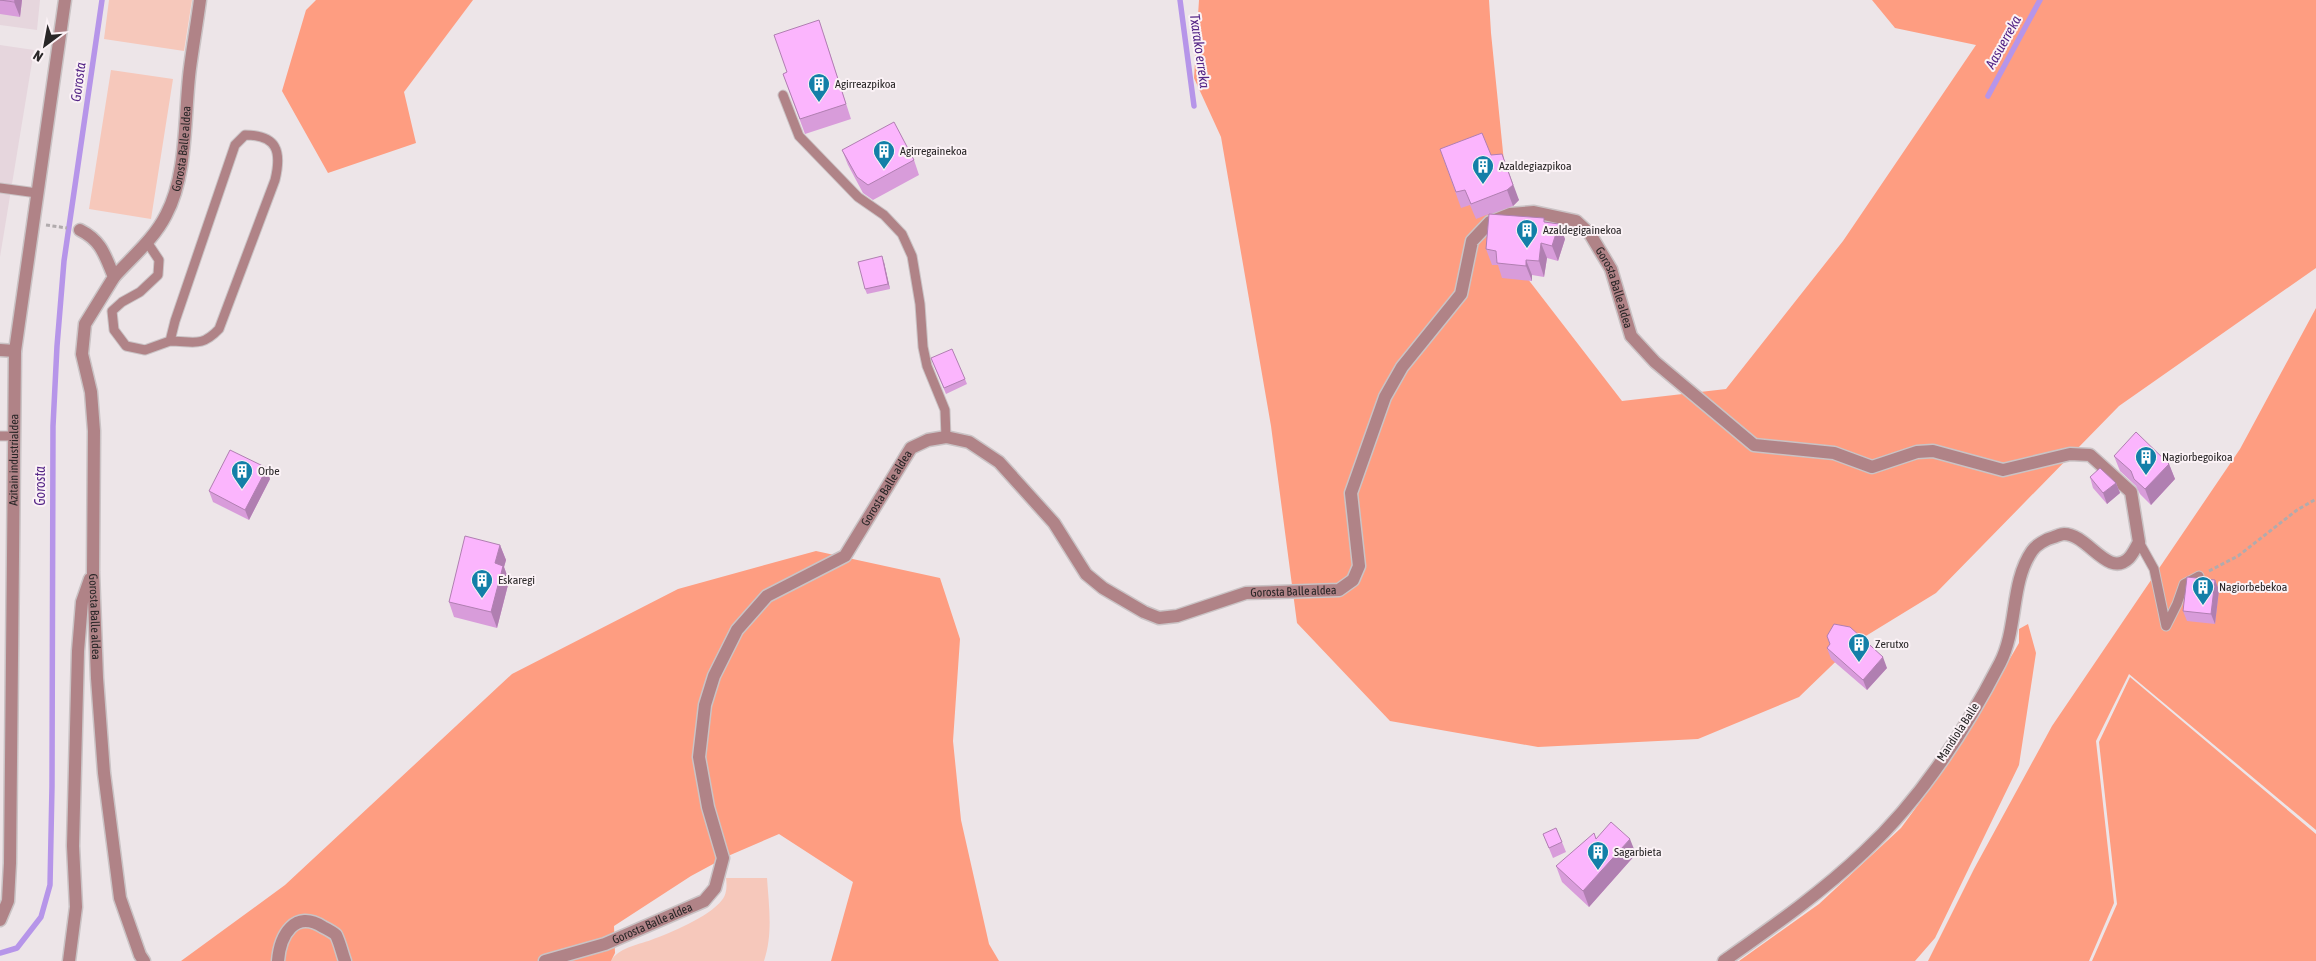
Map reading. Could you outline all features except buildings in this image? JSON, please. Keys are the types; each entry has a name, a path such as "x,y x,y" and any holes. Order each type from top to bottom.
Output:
{"street":[{"name":"Azitain industrialdea","path":"0,920 8,901 10,863 7,436 14,351 65,0"},
{"name":"Gorosta Balle aldea","path":"144,961 140,955 120,898 105,783 97,678 93,572 94,431 91,392 82,354 84,324 114,277 147,242 166,215 176,187 182,156 190,68 200,0"},
{"name":"Gorosta Balle aldea","path":"545,961 605,944 704,901 715,888 723,858 708,807 699,756 706,705 714,676 737,630 767,596 845,556 911,448 928,440 946,437 969,442 999,462 1054,523 1086,574 1103,588 1144,612 1159,618 1177,616 1246,593 1339,590 1353,580 1359,566 1351,493 1385,397 1402,367 1461,294 1472,241 1490,222 1510,214 1534,212 1576,221 1590,234 1612,269 1631,336 1655,362 1754,445 1834,452 1872,467 1917,452 1933,451 2003,470 2070,454 2090,455 2131,492 2139,542"},
{"path":"80,230 94,236 101,246 114,277"},
{"path":"0,350 14,351"},
{"name":"Mandiola Balle","path":"1724,961 1790,913 1864,853 1908,804 1966,723 2006,650 2020,579 2033,549 2048,538 2065,534 2077,538 2107,562 2115,564 2129,558 2139,542"},
{"path":"69,961 76,907 73,846 78,651 82,602 93,572"},
{"path":"278,961 279,947 286,933 298,922 313,920 335,934 345,961"}],"lane":[{"path":"783,95 799,136 858,197 884,215 902,234 912,256 920,304 922,347 927,366 945,410 946,437"},
{"path":"147,242 159,260 158,275 140,292 122,302 112,311 114,330 126,346 145,350 170,341 196,343 209,340 220,329 275,180 279,165 276,147 268,139 245,135 235,144 175,321 170,341"},
{"path":"0,188 37,193"},
{"path":"2139,542 2154,569 2166,626 2178,604 2184,584 2199,576"}],"path":[{"path":"2199,576 2238,556 2297,510 2316,499"}],"shaded area":[{"path":"0,0 40,0 37,30 0,25"},
{"path":"109,0 192,0 184,51 104,39"},
{"path":"316,0 473,0 404,92 416,143 328,173 282,91 306,10"},
{"path":"1199,0 1489,0 1514,261 1622,401 1726,389 1843,241 1976,45 1895,28 1872,0 2316,0 2316,268 2119,406 1936,593 1856,642 1799,697 1698,739 1538,747 1390,721 1297,623 1271,426 1221,137 1194,78"},
{"path":"0,45 34,50 0,257"},
{"path":"111,70 173,79 151,219 89,209"},
{"path":"2316,308 2316,830 2129,674 2096,741 2114,903 2089,961 1928,961 1974,869 2052,726 2240,449"},
{"path":"816,551 940,578 960,639 953,741 961,820 989,944 999,961 831,961 853,882 779,834 728,856 691,876 614,926 615,953 611,961 181,961 285,885 512,674 678,589"},
{"path":"2028,624 2036,653 2019,765 1935,938 1915,961 1739,961 1819,904 1901,828 1951,760 2019,643 2019,629"},
{"path":"2130,677 2316,834 2316,961 2092,961 2117,904 2099,742"},
{"path":"726,878 767,878 769,941 764,961 611,961 623,950 678,929 708,912 724,898"}],"waterway":[{"name":"Gorosta","path":"0,953 17,948 41,917 50,885 53,426 57,346 64,261 102,0"},
{"name":"Txarako erreka","path":"1180,0 1194,106"},
{"name":"Aasuerreka","path":"1988,96 2040,0"}],"place":[{"name":"Agirreazpikoa","path":"819,103"},
{"name":"Agirregainekoa","path":"884,170"},
{"name":"Azaldegiazpikoa","path":"1483,185"},
{"name":"Azaldegigainekoa","path":"1527,249"},
{"name":"Nagiorbegoikoa","path":"2146,476"},
{"name":"Orbe","path":"242,490"},
{"name":"Eskaregi","path":"482,599"},
{"name":"Nagiorbebekoa","path":"2203,606"},
{"name":"Zerutxo","path":"1859,663"},
{"name":"Sagarbieta","path":"1598,871"}]}
